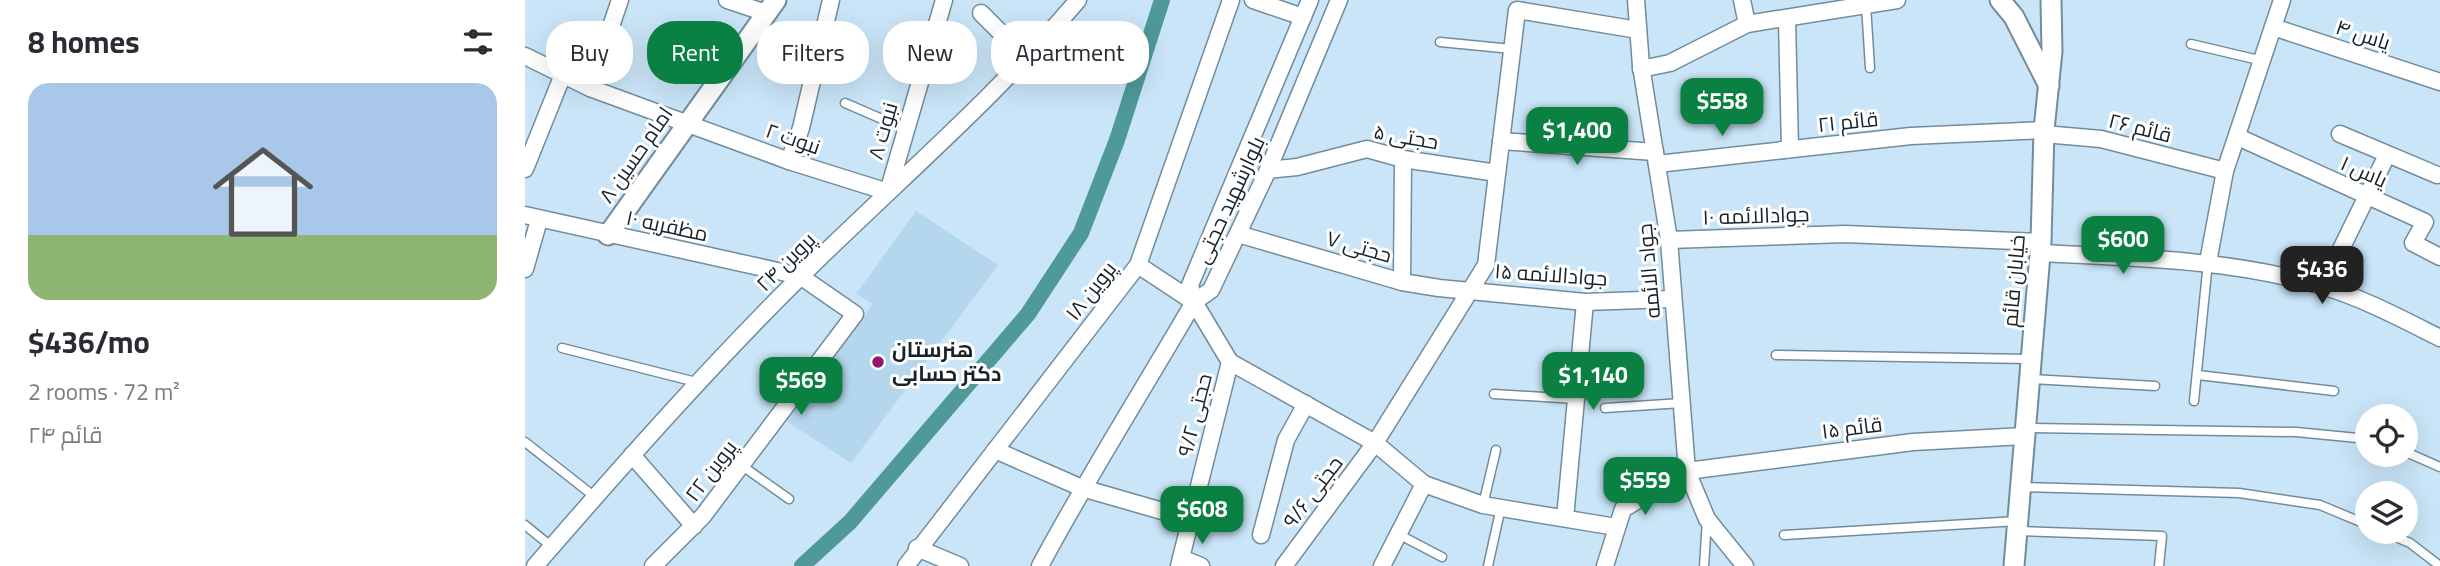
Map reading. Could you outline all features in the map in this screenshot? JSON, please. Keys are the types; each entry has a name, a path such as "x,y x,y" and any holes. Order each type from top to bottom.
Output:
{"street":[{"path":"590,88 620,0"},
{"path":"727,0 771,7"},
{"path":"789,161 801,128 831,0"},
{"name":"نبوت ۸","path":"888,192 944,0"},
{"name":"پروین ۲۴","path":"1060,21 1078,0"},
{"name":"پروین ۱۸","path":"906,566 917,548 1138,264 1231,0"},
{"path":"1254,0 1303,17"},
{"name":"بلوارشهید حجتی","path":"1310,0 1190,285 1194,302 1211,290 1238,234 1268,170 1339,0"},
{"name":"جواد الائمه","path":"1636,0 1641,69 1669,240 1671,299 1684,403 1687,471"},
{"path":"1742,0 1747,24"},
{"path":"1641,69 1670,63 1747,24 1787,20 1843,4 1866,5 1897,0"},
{"path":"2000,0 2014,17 2049,86"},
{"path":"2208,262 2225,171 2282,0"},
{"name":"خیابان قائم","path":"2014,566 2041,248 2044,132 2052,51 2046,3"},
{"path":"1536,6 1638,30"},
{"name":"حجتی ۹/۶","path":"1284,566 1375,443 1486,265 1517,10 1536,6"},
{"name":"امام حسین ۸","path":"608,235 771,7"},
{"path":"981,13 991,23"},
{"path":"1787,20 1790,149"},
{"name":"یاس ۴","path":"2273,27 2440,82"},
{"name":"نبوت ۲","path":"525,57 546,68"},
{"path":"525,169 559,84"},
{"name":"نبوت ۲","path":"580,84 789,161 888,192"},
{"name":"پروین ۲۴","path":"535,566 696,382 800,276 1003,84"},
{"name":"قائم ۲۱","path":"1501,141 1656,158 1790,149 1911,136 2044,132"},
{"name":"قائم ۲۶","path":"2044,132 2101,139 2225,171"},
{"path":"2340,134 2437,175"},
{"name":"یاس ۱","path":"2238,137 2425,222 2413,243 2440,257"},
{"name":"حجتی ۵","path":"1268,170 1297,167 1367,149 1403,159 1497,173"},
{"path":"2323,286 2387,155"},
{"path":"1402,282 1403,159"},
{"path":"525,270 532,217"},
{"name":"مظفریه ۱۰","path":"532,217 800,276"},
{"name":"حجتی ۷","path":"1238,234 1402,282 1469,289"},
{"name":"جوادالائمه ۱۰","path":"1669,240 1845,234 2208,262 2323,286 2375,306 2440,338"},
{"path":"1138,264 1194,302 1230,362 1375,443 1424,484 1483,505 1616,527"},
{"name":"پروین ۲۲","path":"653,566 694,526 855,314 800,276"},
{"name":"جوادالائمه ۱۵","path":"1469,289 1585,302 1671,299"},
{"path":"1040,566 1082,488 1122,428 1194,302"},
{"path":"1565,518 1585,302"},
{"name":"حجتی ۹/۲","path":"1180,562 1230,362"},
{"path":"1261,535 1286,440 1305,404"},
{"name":"قائم ۱۵","path":"1687,471 1913,442 2025,432"},
{"path":"995,450 1082,488 1190,519"},
{"path":"632,455 694,526"},
{"path":"1605,566 1623,509 1687,471 1707,519 1745,566"},
{"path":"1383,566 1424,484"},
{"path":"917,548 961,566"},
{"path":"1180,562 1201,566"}],"lane":[{"path":"1866,5 1870,68"},
{"path":"1440,42 1512,48"},
{"path":"2191,44 2263,61"},
{"path":"845,103 905,129"},
{"path":"2193,401 2198,375 2208,262"},
{"path":"562,348 696,382"},
{"path":"1776,355 2029,369 2155,386"},
{"path":"2198,375 2334,391"},
{"path":"1494,394 1576,399"},
{"path":"1605,408 1684,403"},
{"path":"2025,432 2296,432 2355,438"},
{"path":"525,442 596,497"},
{"path":"1483,505 1496,450"},
{"path":"2418,457 2440,467"},
{"path":"741,465 789,499"},
{"path":"2020,487 2239,493 2320,505 2355,520"},
{"path":"1488,566 1501,507"},
{"path":"1704,566 1707,519"},
{"path":"525,525 552,547"},
{"path":"1784,535 2017,526 2162,536 2159,566"},
{"path":"1398,534 1442,557"},
{"path":"2411,544 2440,566"}],"shaded area":[{"name":"هنرستان دکتر حسابی","path":"916,211 998,265 851,463 786,421 873,304 856,294"}],"waterway":[{"path":"802,566 850,522 1028,314 1081,233 1117,140 1162,0"}],"place":[{"name":"هنرستان دکتر حسابی","path":"878,362"}]}
